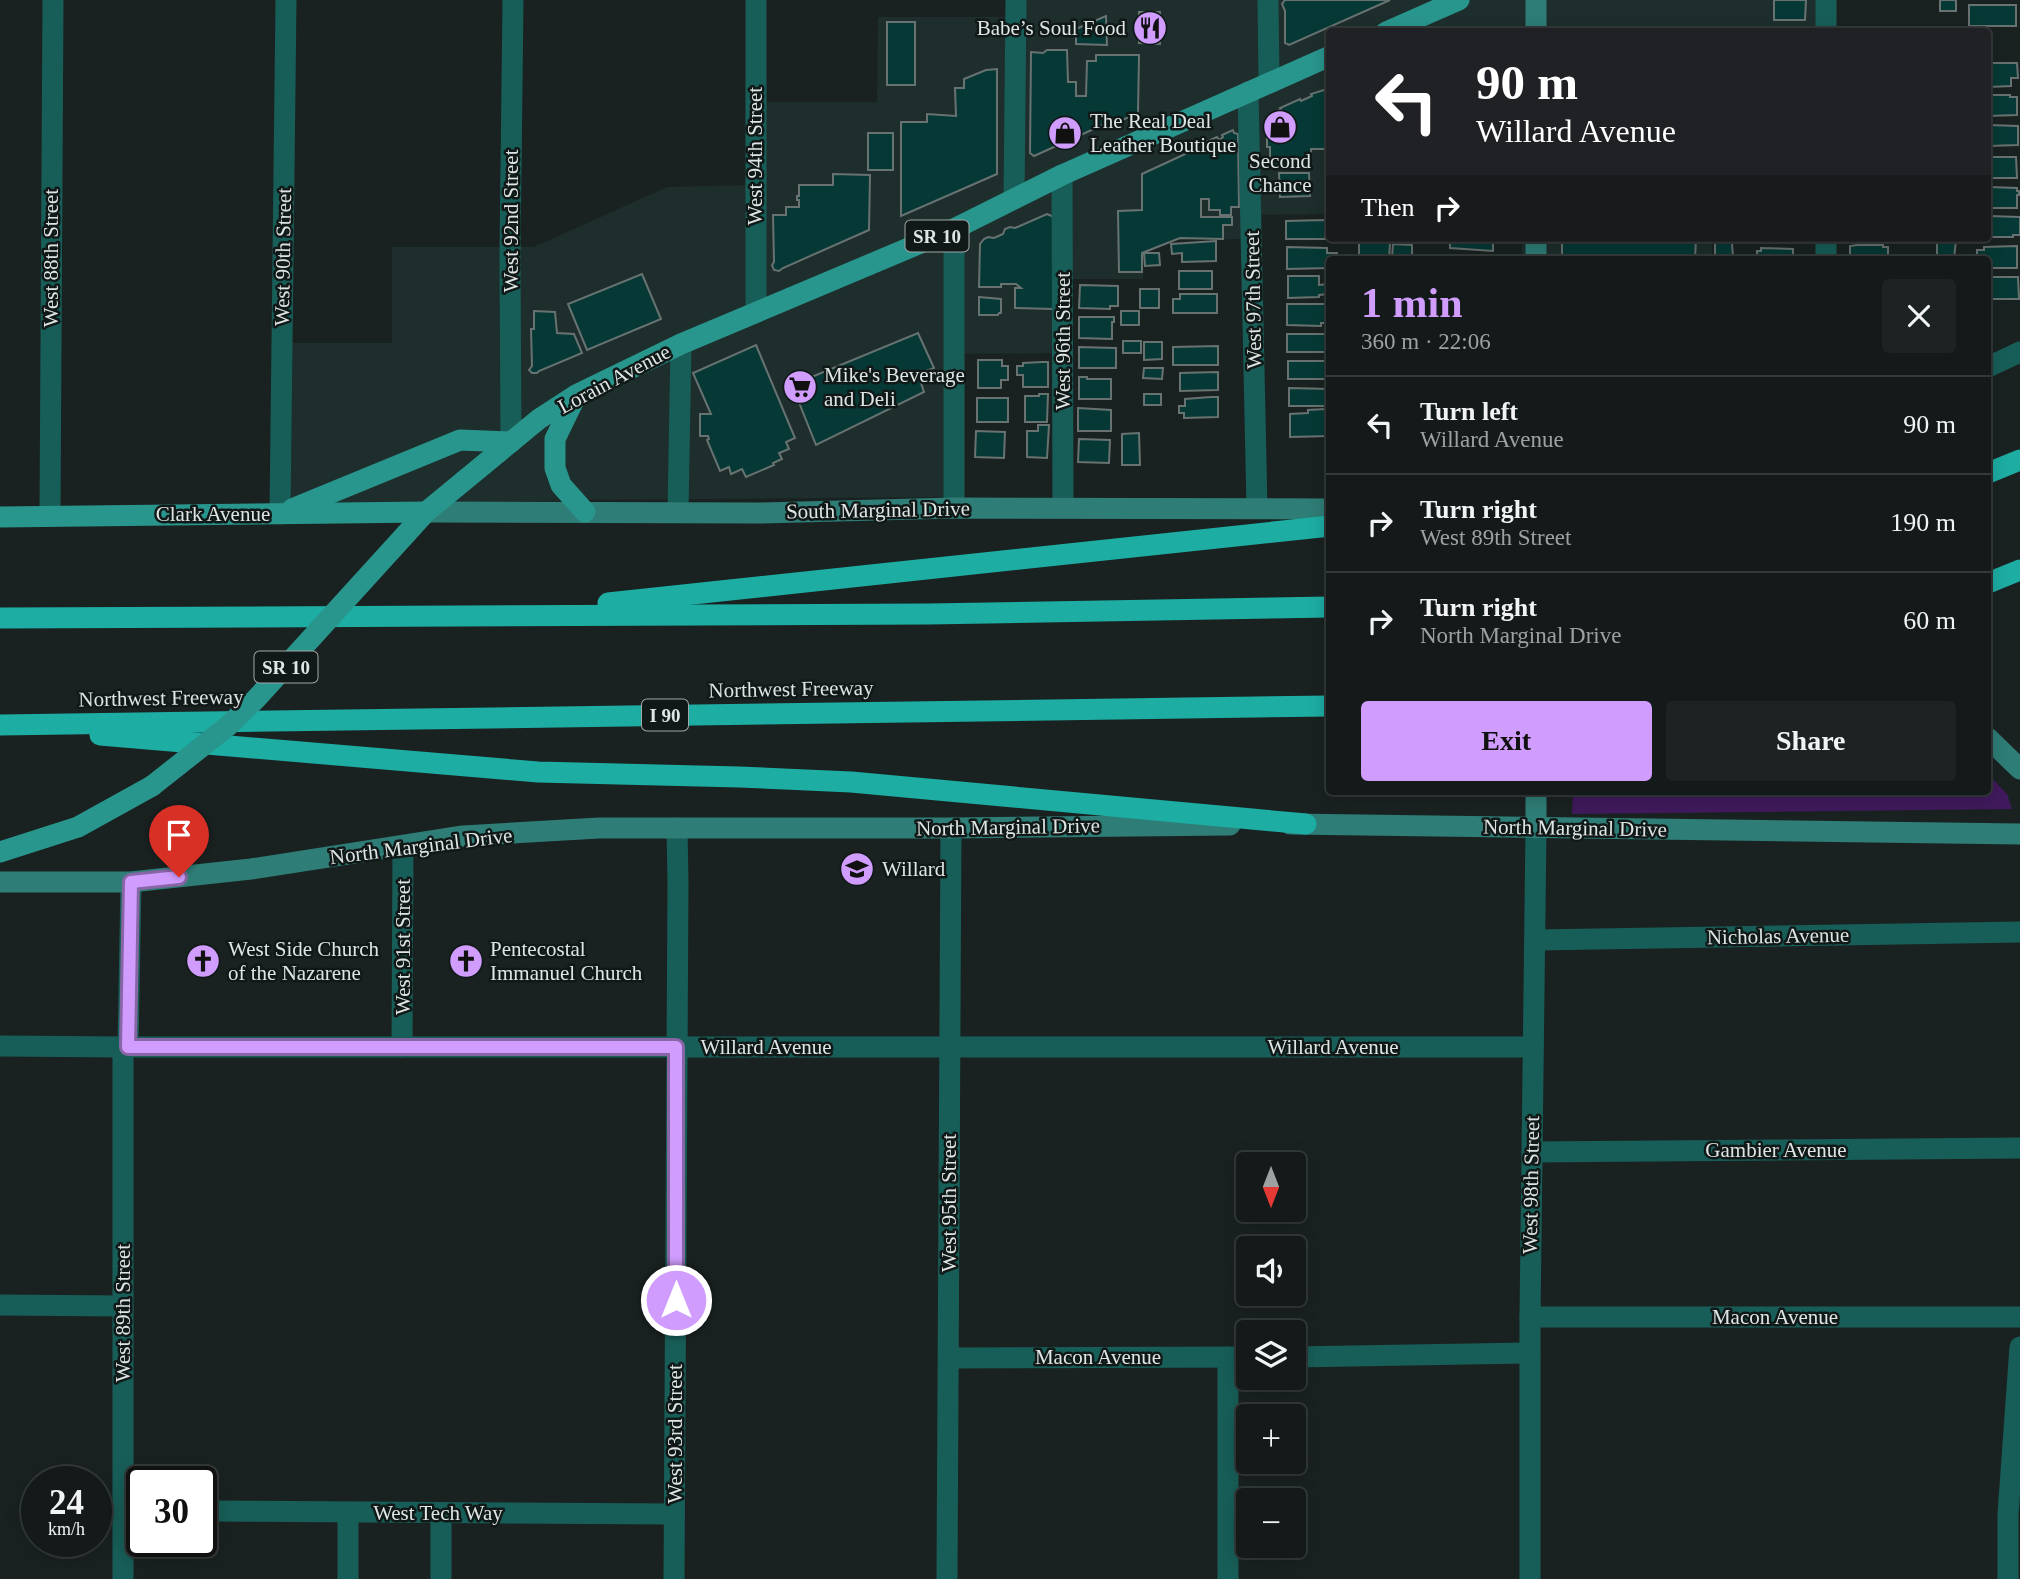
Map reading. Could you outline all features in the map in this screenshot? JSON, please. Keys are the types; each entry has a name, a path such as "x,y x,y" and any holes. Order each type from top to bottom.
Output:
{"highway":[{"path":"1991,471 2020,460"},
{"path":"491,615 1326,526"},
{"path":"1991,582 2020,570"},
{"path":"0,618 914,614 1326,607"},
{"name":"Northwest Freeway","path":"0,726 1326,706"},
{"path":"0,726 538,772 851,782 1306,824"}],"main road":[{"path":"1395,28 1459,0"},
{"name":"Lorain Avenue","path":"0,852 78,827 152,786 228,726 295,658 426,512 539,419 576,395 681,344 954,229 1062,175 1326,58"},
{"path":"576,395 555,439 555,468 561,485 585,512"},
{"path":"280,514 460,440 511,443"},
{"name":"Clark Avenue","path":"0,517 426,512"}],"street":[{"name":"West 88th Street","path":"50,516 53,0"},
{"name":"West 90th Street","path":"280,514 286,0"},
{"name":"West 92nd Street","path":"511,443 513,0"},
{"name":"West 94th Street","path":"756,0 756,312"},
{"path":"1014,199 1016,0"},
{"path":"1268,0 1269,82"},
{"path":"1536,0 1536,28"},
{"path":"1826,0 1826,28"},
{"name":"West 97th Street","path":"1248,92 1257,508"},
{"name":"West 96th Street","path":"1062,175 1063,508"},
{"path":"954,229 954,508"},
{"path":"678,512 681,344"},
{"path":"1991,366 2020,352"},
{"name":"South Marginal Drive","path":"426,512 760,513 954,508 1326,509"},
{"path":"1991,741 2020,769"},
{"name":"West 98th Street","path":"1530,1579 1536,795"},
{"name":"North Marginal Drive","path":"0,882 131,882 251,869 463,836 599,828 1306,824 2020,834"},
{"name":"West 93rd Street","path":"674,1579 677,828"},
{"name":"West 95th Street","path":"947,1579 951,828"},
{"name":"West 91st Street","path":"402,1047 403,846"},
{"name":"West 89th Street","path":"130,1466 123,1306 125,1047 131,882"},
{"name":"Nicholas Avenue","path":"1536,940 2020,932"},
{"name":"Willard Avenue","path":"0,1045 1533,1047"},
{"name":"Gambier Avenue","path":"1532,1152 2020,1148"},
{"path":"0,1304 123,1306"},
{"name":"Macon Avenue","path":"1530,1317 2020,1317"},
{"path":"2008,1579 2008,1514 2020,1347"},
{"path":"1306,1357 1530,1353"},
{"name":"Macon Avenue","path":"949,1358 1236,1357"},
{"path":"1228,1579 1237,1390"},
{"name":"West Tech Way","path":"217,1511 674,1514"},
{"path":"348,1512 348,1579"},
{"path":"441,1513 441,1579"},
{"name":"West 89th Street","path":"123,1579 126,1556"}],"shaded area":[{"path":"1009,0 1816,0 1817,28 1326,28 1326,214 1244,215 1244,239 1177,240 1143,253 1143,279 1058,279 1057,353 949,354 947,497 286,506 288,343 392,343 392,247 534,247 667,187 748,185 749,102 877,102 878,17 1009,17"},
{"path":"1522,242 1712,242 1712,256 1522,256"},
{"path":"1991,777 2007,794 2012,809 1572,814 1573,795 1991,795"}],"building":[{"path":"1285,0 1390,0 1289,45 1285,43 1285,11 1282,4"},
{"path":"1774,0 1806,0 1805,20 1774,20"},
{"path":"1940,0 1956,0 1956,11 1940,11"},
{"path":"1969,5 2016,5 2016,26 1969,26"},
{"name":"Babe’s Soul Food","path":"1139,12 1160,12 1160,44 1139,43"},
{"path":"1106,16 1107,45 1076,44 1076,29"},
{"path":"887,22 915,22 915,85 887,85"},
{"path":"1047,50 1067,50 1068,82 1076,82 1076,96 1086,96 1087,61 1096,61 1096,55 1139,55 1138,113 1109,126 1107,123 1034,156 1030,153 1031,52 1043,53"},
{"path":"1991,63 2017,63 2018,78 2011,78 2011,86 1991,87"},
{"path":"997,69 997,174 901,216 901,122 927,122 927,114 956,116 955,88 964,88 964,79 986,70"},
{"path":"1326,89 1326,149 1311,149 1311,166 1270,166 1267,138 1270,138 1270,115 1280,108 1312,96 1311,94"},
{"path":"1991,95 2017,97 2017,115 1991,116"},
{"path":"1991,125 2018,126 2018,145 1991,146"},
{"path":"1233,130 1238,134 1239,207 1231,207 1231,215 1220,215 1220,210 1209,210 1209,199 1201,199 1201,217 1232,217 1232,225 1223,225 1223,239 1180,238 1142,253 1142,272 1119,272 1118,211 1142,210 1142,174 1217,137 1219,140 1222,135"},
{"path":"868,133 893,133 893,170 868,170"},
{"path":"1991,157 2016,157 2017,178 1991,178"},
{"path":"1279,173 1309,173 1310,196 1280,197"},
{"path":"833,174 870,175 869,230 779,271 774,270 773,215 786,215 786,207 799,207 799,185 833,185"},
{"path":"1991,187 2017,188 2017,208 1991,208"},
{"path":"1047,214 1054,217 1053,309 1015,308 1015,288 1021,288 1016,284 979,287 980,244 984,239 994,238 1003,234 1005,229 1015,228"},
{"path":"1991,216 2020,217 2020,235 1991,237"},
{"path":"1325,220 1325,239 1286,239 1286,221"},
{"path":"1216,241 1216,261 1182,262 1182,253 1172,254 1171,244"},
{"path":"1359,242 1390,243 1389,256 1359,256"},
{"path":"1450,242 1493,242 1493,251 1450,248"},
{"path":"1562,242 1696,242 1695,256 1562,256"},
{"path":"1732,242 1733,256 1715,256 1715,243"},
{"path":"1937,242 1956,242 1954,256 1937,256"},
{"path":"1393,244 1412,245 1412,256 1392,256"},
{"path":"1883,245 1888,247 1888,256 1850,256 1850,246"},
{"path":"2017,246 2017,268 1991,268 1991,256 1977,256 1977,250 1984,250 1984,247"},
{"path":"1287,247 1327,248 1327,253 1337,253 1337,256 1326,256 1326,268 1287,269"},
{"path":"1761,248 1793,249 1793,256 1757,256 1757,251 1761,251"},
{"path":"1144,253 1159,253 1160,265 1145,266"},
{"path":"1179,271 1212,271 1212,289 1179,289"},
{"path":"642,274 661,319 587,350 568,304"},
{"path":"1288,276 1319,276 1319,285 1326,284 1326,294 1319,297 1288,298"},
{"path":"1991,277 2018,277 2019,299 1991,299"},
{"path":"1080,285 1118,286 1118,306 1110,306 1110,309 1079,308"},
{"path":"1140,289 1159,289 1159,308 1140,308"},
{"path":"1180,294 1217,294 1217,313 1173,313 1173,299 1180,299"},
{"path":"979,297 1001,299 1001,313 979,315"},
{"path":"1287,304 1326,304 1326,323 1321,323 1321,326 1287,325"},
{"path":"534,311 555,312 557,333 574,334 582,353 532,373 529,370 532,366 531,329 534,329"},
{"path":"1121,311 1139,311 1139,325 1121,325"},
{"path":"1079,317 1114,317 1112,339 1079,338"},
{"path":"918,333 934,368 918,374 924,392 816,445 792,385"},
{"path":"1287,334 1326,334 1326,352 1287,352"},
{"path":"1123,341 1141,341 1141,353 1123,353"},
{"path":"1144,342 1162,342 1162,359 1144,360"},
{"path":"756,345 795,438 786,442 789,449 779,453 782,459 746,477 742,469 731,474 729,467 720,471 707,440 708,436 700,436 700,414 711,414 693,373"},
{"path":"1218,346 1218,365 1173,365 1173,347"},
{"path":"1079,347 1116,348 1116,368 1079,368"},
{"path":"978,360 1002,360 1002,366 1008,366 1008,380 1001,380 1001,388 978,388"},
{"path":"1288,361 1325,361 1325,379 1288,379"},
{"path":"1048,362 1048,387 1023,387 1023,375 1017,375 1017,366 1023,366 1023,363"},
{"path":"1144,368 1163,368 1162,379 1143,378"},
{"path":"1218,372 1218,390 1180,391 1180,373"},
{"path":"1079,377 1111,379 1111,399 1079,399"},
{"path":"1289,388 1326,389 1326,406 1289,406"},
{"path":"1048,394 1047,422 1025,422 1025,396"},
{"path":"1144,394 1161,394 1161,405 1144,405"},
{"path":"1218,397 1218,417 1184,418 1184,413 1179,413 1179,406 1185,406 1185,399"},
{"path":"977,398 1008,398 1008,422 977,422"},
{"path":"1078,408 1111,410 1111,431 1078,431"},
{"path":"1325,409 1326,436 1290,437 1290,414 1308,413 1308,410"},
{"path":"1038,425 1049,425 1047,458 1027,457 1027,431 1038,431"},
{"path":"976,431 1005,432 1004,458 975,457"},
{"path":"1139,433 1140,465 1122,465 1122,434"},
{"path":"1079,439 1110,440 1109,463 1078,462"}],"place":[{"name":"Babe’s Soul Food","path":"1150,28"},
{"name":"Second Chance","path":"1280,127"},
{"name":"The Real Deal Leather Boutique","path":"1065,133"},
{"name":"Mike's Beverage and Deli","path":"800,387"},
{"name":"Willard","path":"857,869"},
{"name":"West Side Church of the Nazarene","path":"203,961"},
{"name":"Pentecostal Immanuel Church","path":"466,961"}],"route":[{"path":"179,877 131,882 128,1047 676,1047 676,1300"}]}
